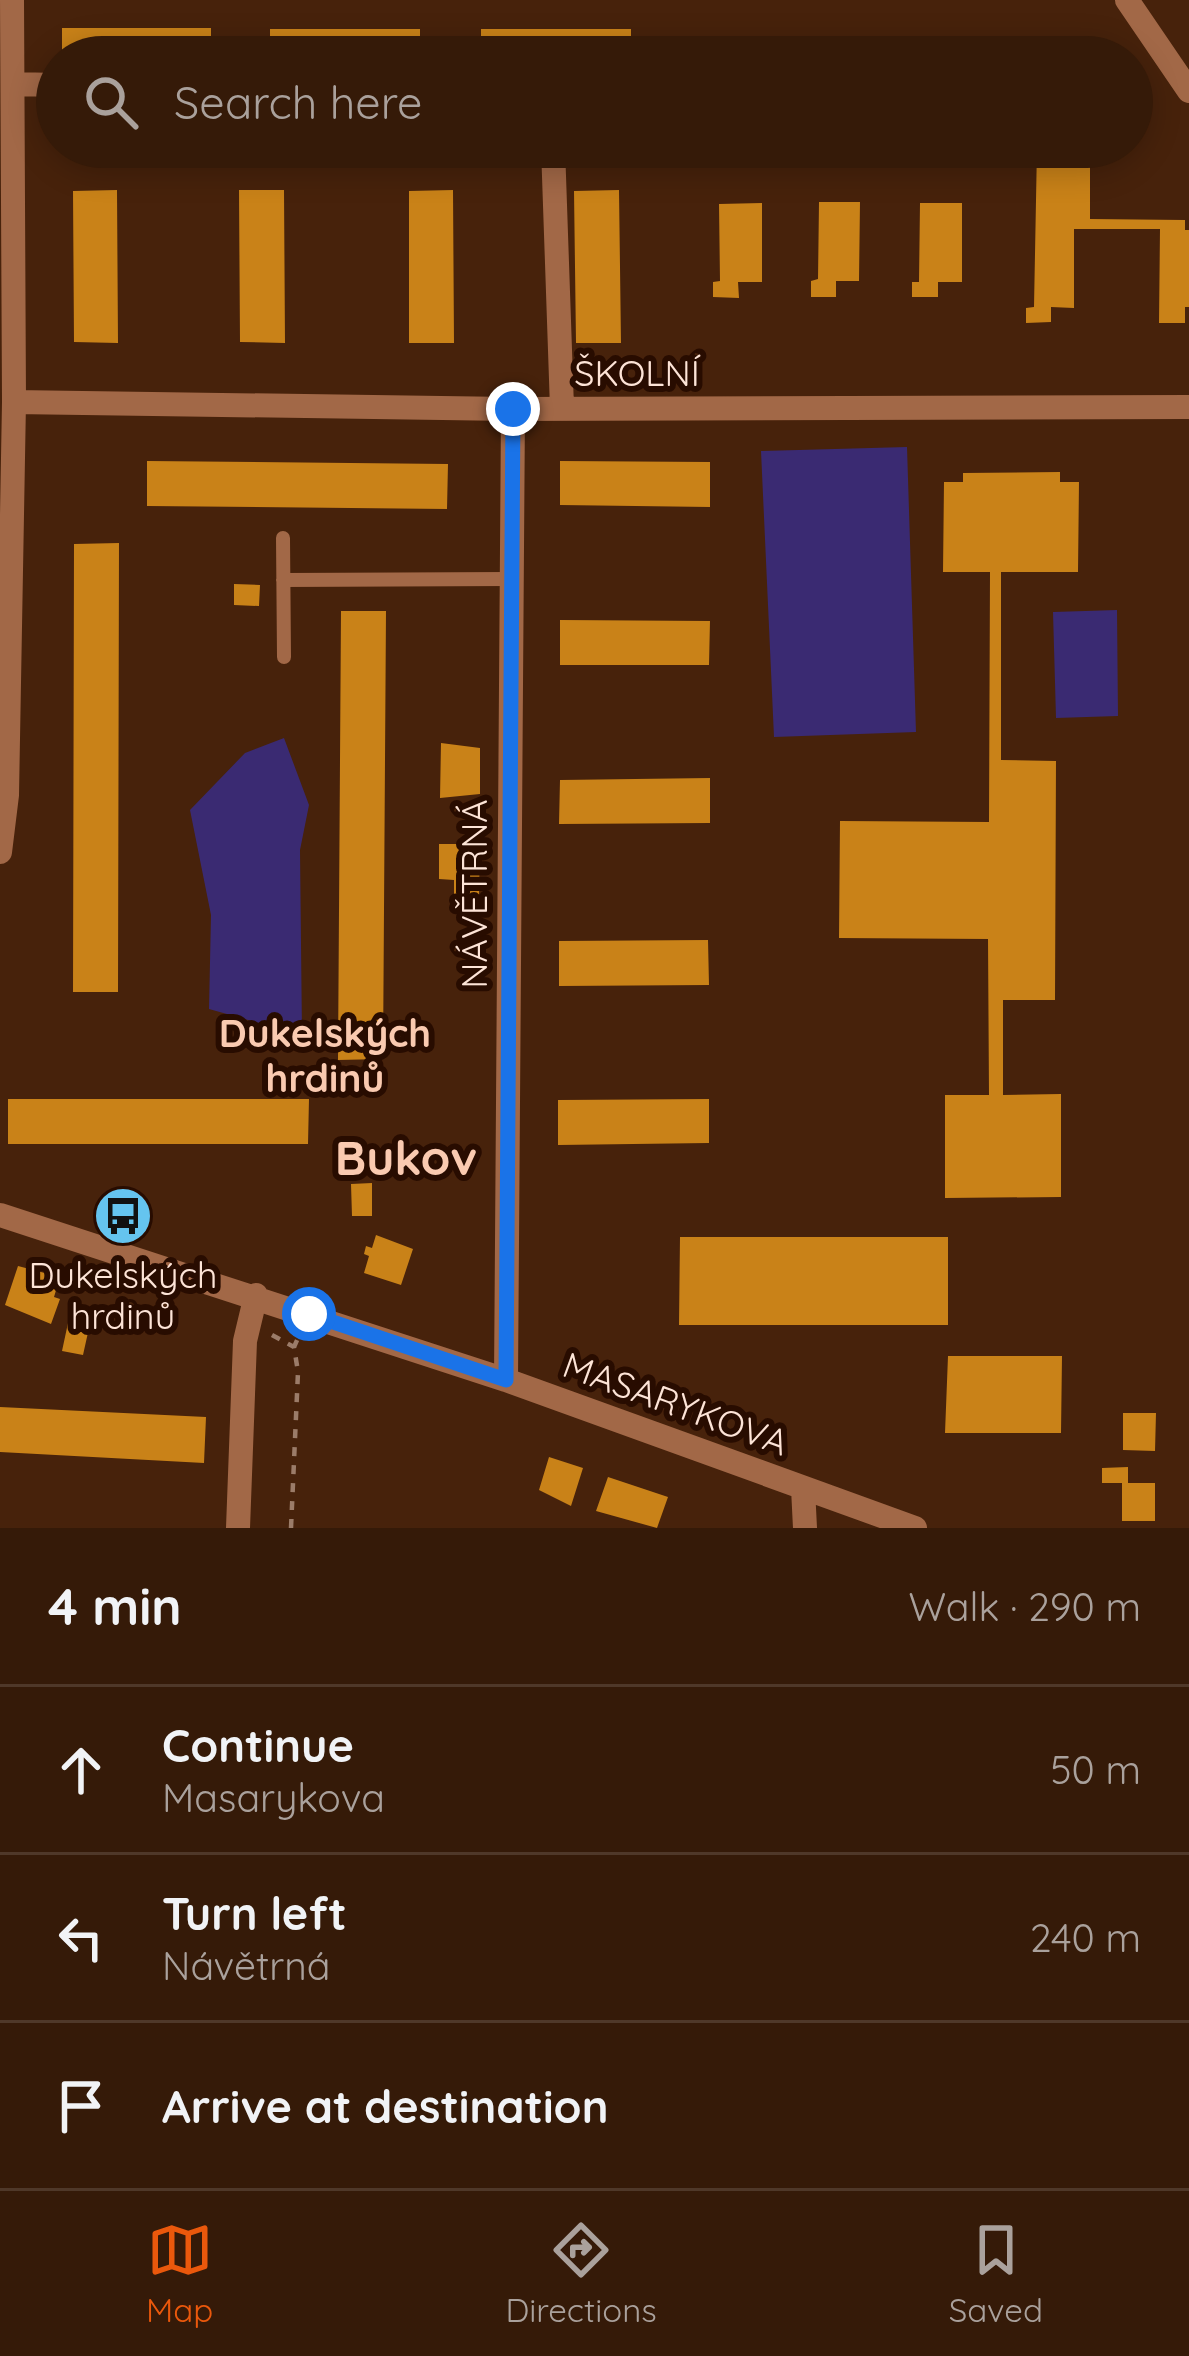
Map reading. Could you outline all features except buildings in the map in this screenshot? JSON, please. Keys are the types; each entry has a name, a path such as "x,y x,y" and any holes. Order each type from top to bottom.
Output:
{"street":[{"path":"1127,0 1152,36"},
{"path":"0,852 7,796 4,521 14,402 13,84 8,11"},
{"path":"1153,38 1189,91"},
{"path":"13,84 36,85"},
{"path":"554,168 562,408"},
{"name":"ŠKOLNÍ","path":"14,402 513,409 1189,407"},
{"name":"NÁVĚTRNÁ","path":"506,1380 513,409"},
{"name":"MASARYKOVA","path":"0,1215 506,1380 916,1528"},
{"path":"238,1528 245,1341 256,1295"},
{"path":"803,1488 805,1528"}],"lane":[{"path":"283,538 284,657"},
{"path":"283,580 512,579"}],"path":[{"path":"291,1528 298,1372 294,1347"}],"shaded area":[{"path":"907,447 916,732 774,737 761,451"},
{"path":"1117,610 1118,716 1056,718 1053,612"},
{"path":"284,738 309,805 300,850 302,1035 209,1009 211,915 190,810 245,753"}],"place":[{"name":"Dukelských hrdinů","path":"123,1216"}],"district":[{"name":"Dukelských hrdinů","path":"325,1054"},
{"name":"Bukov","path":"406,1157"}],"route":[{"path":"309,1314 506,1380 513,409"}]}
